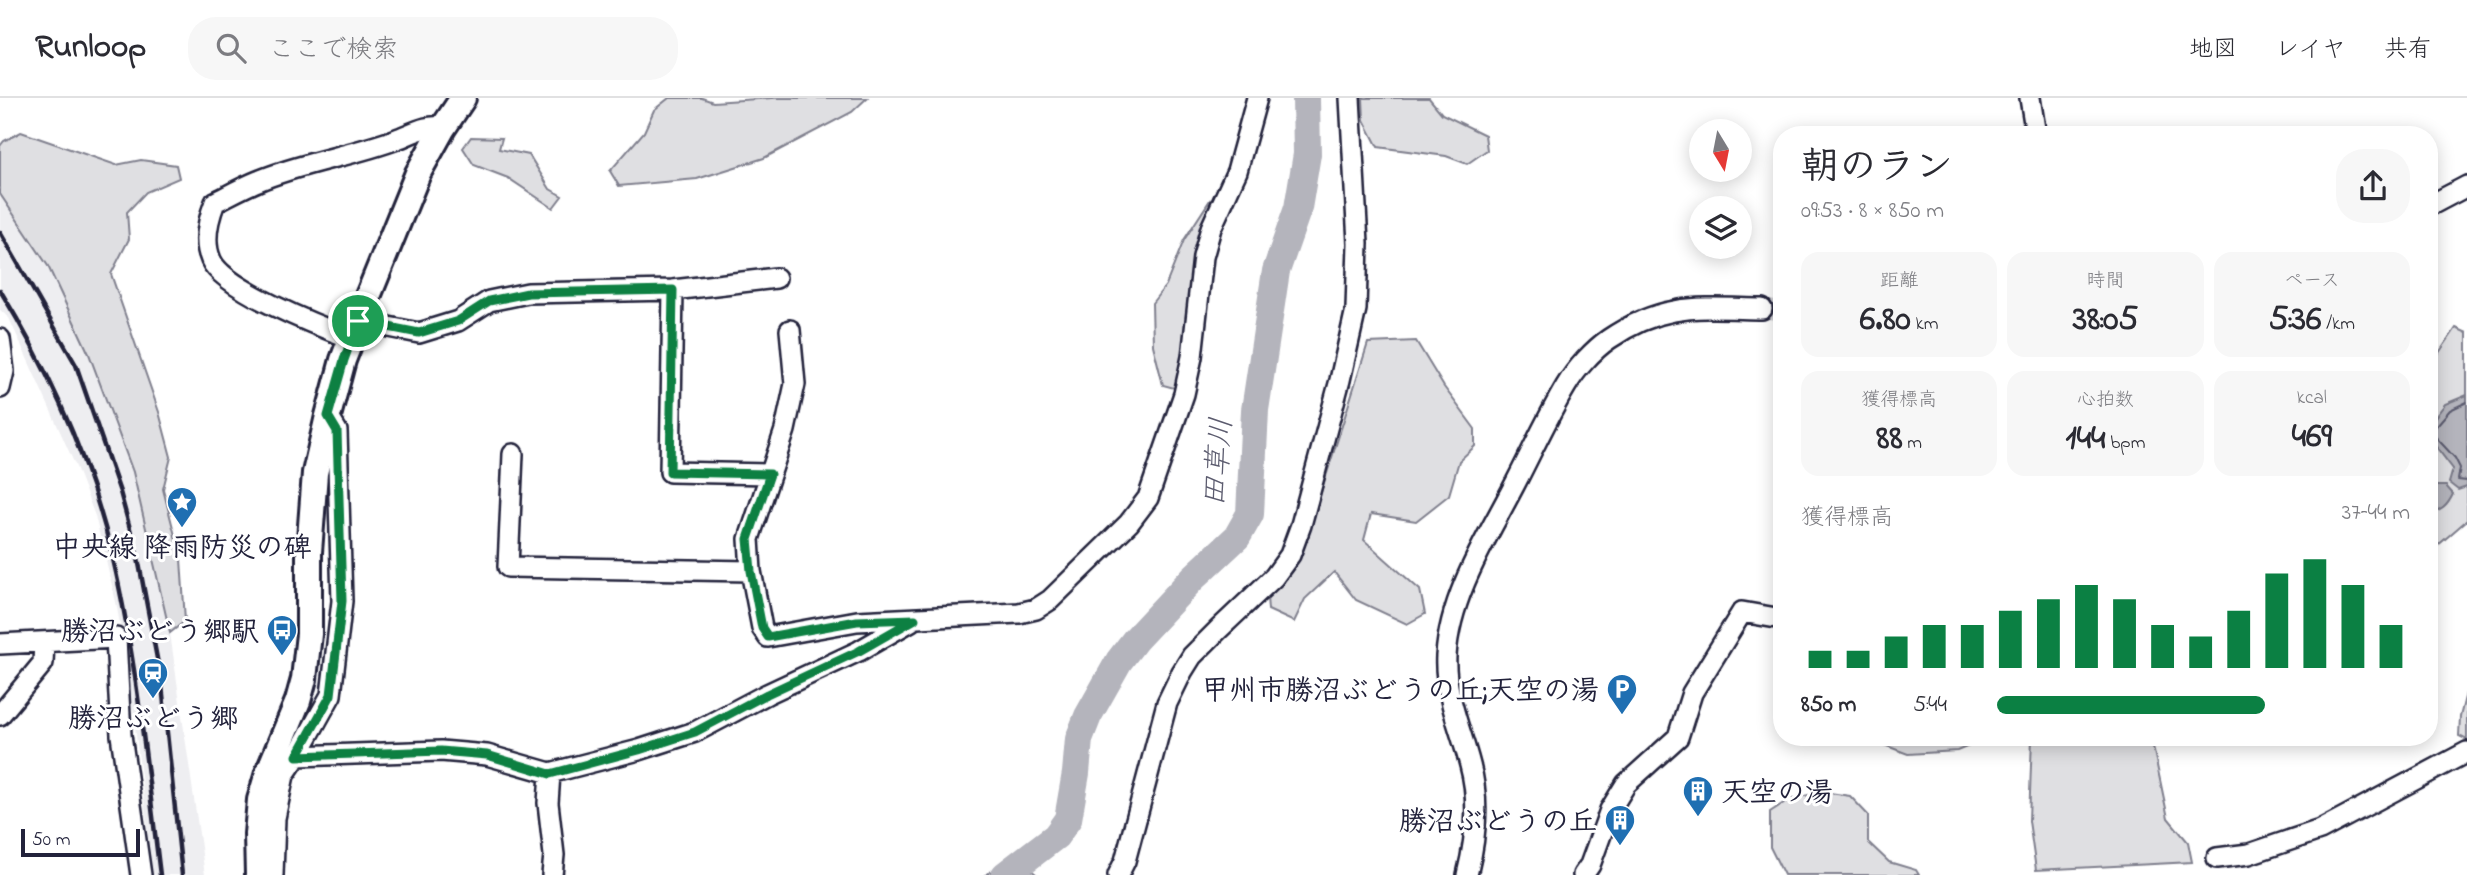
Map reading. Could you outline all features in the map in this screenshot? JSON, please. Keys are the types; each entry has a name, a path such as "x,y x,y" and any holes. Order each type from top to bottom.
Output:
{"main road":[{"path":"258,875 260,800 304,679 309,634 309,552 316,473 328,416 354,330 418,173 463,98"}],"street":[{"path":"790,330 795,384 785,430 748,539 762,628 768,637 857,621 1020,614 1036,609 1050,600 1129,523 1147,498 1184,394 1194,344 1203,257 1211,228 1237,171 1256,98"},
{"path":"1118,875 1125,861 1167,703 1182,672 1192,656 1274,577 1290,555 1301,524 1356,309 1358,243 1350,98"},
{"path":"2030,98 2035,126"},
{"path":"443,128 437,125 365,149 324,159 259,181 215,202 207,231 211,261 218,272 231,283 253,295 354,330 419,333 458,321 489,301 528,293 673,290 776,278"},
{"path":"2438,201 2467,186"},
{"path":"673,290 670,472 770,474"},
{"path":"1467,875 1472,853 1476,795 1448,684 1446,658 1450,628 1459,597 1567,384 1607,340 1659,314 1689,307 1762,309"},
{"path":"0,339 4,371 0,388"},
{"path":"273,875 275,818 284,775 331,695 342,601 337,431 328,416"},
{"path":"513,454 508,567 751,571"},
{"path":"1583,875 1590,865 1610,810 1626,784 1678,737 1692,693 1742,612 1773,617"},
{"path":"297,756 441,751 487,755 550,774 695,732 767,694 859,651 915,619"},
{"path":"0,644 116,639 121,735 141,875"},
{"path":"0,715 43,663 44,642"},
{"path":"2217,858 2249,854 2320,830 2467,752"},
{"path":"550,774 548,803 554,856 552,875"}],"shaded area":[{"path":"669,98 702,98 713,102 773,98 867,98 852,112 764,158 697,179 619,186 610,171 644,132 654,110"},
{"path":"1363,98 1429,98 1442,114 1485,135 1487,150 1467,164 1446,156 1378,147 1364,120"},
{"path":"21,132 116,165 141,160 176,165 179,178 146,192 127,212 129,239 111,274 159,412 171,457 163,489 181,559 185,621 170,633 133,472 89,354 48,266 0,194 0,146"},
{"path":"471,137 502,138 499,149 529,155 550,189 562,196 553,208 508,178 474,165 463,148"},
{"path":"0,194 48,266 89,354 133,473 170,633 205,875 153,875 128,669 116,602 95,516 9,318 0,310"},
{"path":"1210,200 1215,206 1178,389 1163,385 1153,345 1152,303 1166,285 1184,240"},
{"path":"2456,328 2467,333 2467,520 2438,545 2438,354"},
{"path":"1416,341 1444,387 1475,429 1475,446 1459,461 1449,495 1416,521 1371,514 1364,540 1420,590 1425,614 1407,624 1356,600 1334,572 1305,599 1294,622 1268,610 1267,597 1292,571 1306,540 1368,343"},
{"path":"2467,689 2467,740 2459,736 2460,717"},
{"path":"1887,746 1969,746 1957,751 1908,754"},
{"path":"2032,746 2153,746 2168,818 2188,842 2192,862 2036,870 2029,821"},
{"path":"1823,792 1850,796 1868,815 1868,842 1889,862 1916,870 1919,875 1784,875 1770,847 1770,812 1790,799"},
{"path":"1014,855 1037,875 986,875"}],"water":[{"path":"2467,395 2467,487 2458,490 2449,483 2453,469 2438,449 2438,413 2445,404"},
{"path":"2438,486 2446,486 2453,494 2444,507 2438,510"}],"waterway":[{"name":"田草川","path":"1005,875 1056,836 1068,819 1079,739 1088,716 1119,661 1193,578 1237,537 1250,514 1255,410 1276,271 1298,208 1307,154 1306,98"}],"tunnel":[{"path":"1762,309 1773,310"}],"railway":[{"path":"0,232 76,365 120,492 138,558 162,685 182,875"},
{"path":"0,290 52,386 81,454 104,524 135,677 160,875"}],"place":[{"name":"中央線 降雨防災の碑","path":"182,529"},
{"name":"勝沼ぶどう郷駅","path":"282,657"},
{"name":"勝沼ぶどう郷","path":"153,700"},
{"name":"甲州市勝沼ぶどうの丘;天空の湯","path":"1622,716"},
{"name":"天空の湯","path":"1698,818"},
{"name":"勝沼ぶどうの丘","path":"1620,847"}],"route":[{"path":"673,290 670,472 770,474 748,539 762,628 768,637 857,621 915,619 859,651 767,694 695,732 550,774 487,755 441,751 297,756 331,695 342,601 337,431 328,416 358,321 419,333 458,321 489,301 528,293 673,290"}]}
